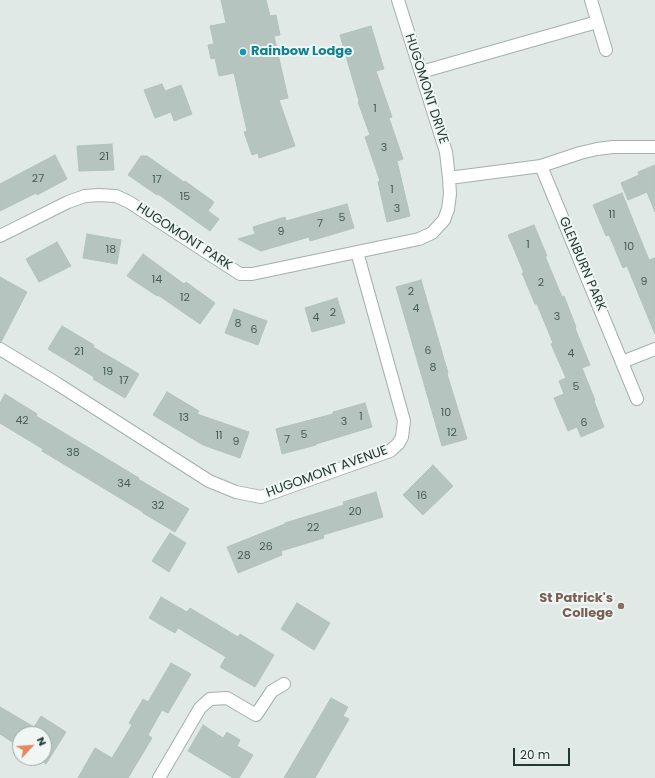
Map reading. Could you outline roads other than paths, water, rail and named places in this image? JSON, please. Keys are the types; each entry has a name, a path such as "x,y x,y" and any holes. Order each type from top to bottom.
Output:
{"street":[{"name":"HUGOMONT DRIVE","path":"398,0 446,152 449,178"},
{"path":"591,0 606,50"},
{"path":"421,72 598,22"},
{"path":"449,178 541,166 597,149 613,147 655,147"},
{"name":"GLENBURN PARK","path":"541,166 637,399"},
{"name":"HUGOMONT PARK","path":"0,236 68,202 85,196 116,196 129,202 240,274 252,274 419,239 432,233 444,220 448,209 450,194 449,178"},
{"name":"HUGOMONT AVENUE","path":"0,349 209,480 236,492 261,497 390,451 398,444 402,437 404,421 356,252"},
{"path":"622,362 655,349"},
{"path":"159,778 200,708 210,699 227,698 256,715 272,691 284,684"}],"place":[{"name":"Rainbow Lodge","path":"243,52"},
{"name":"St Patrick's College","path":"621,606"}]}
